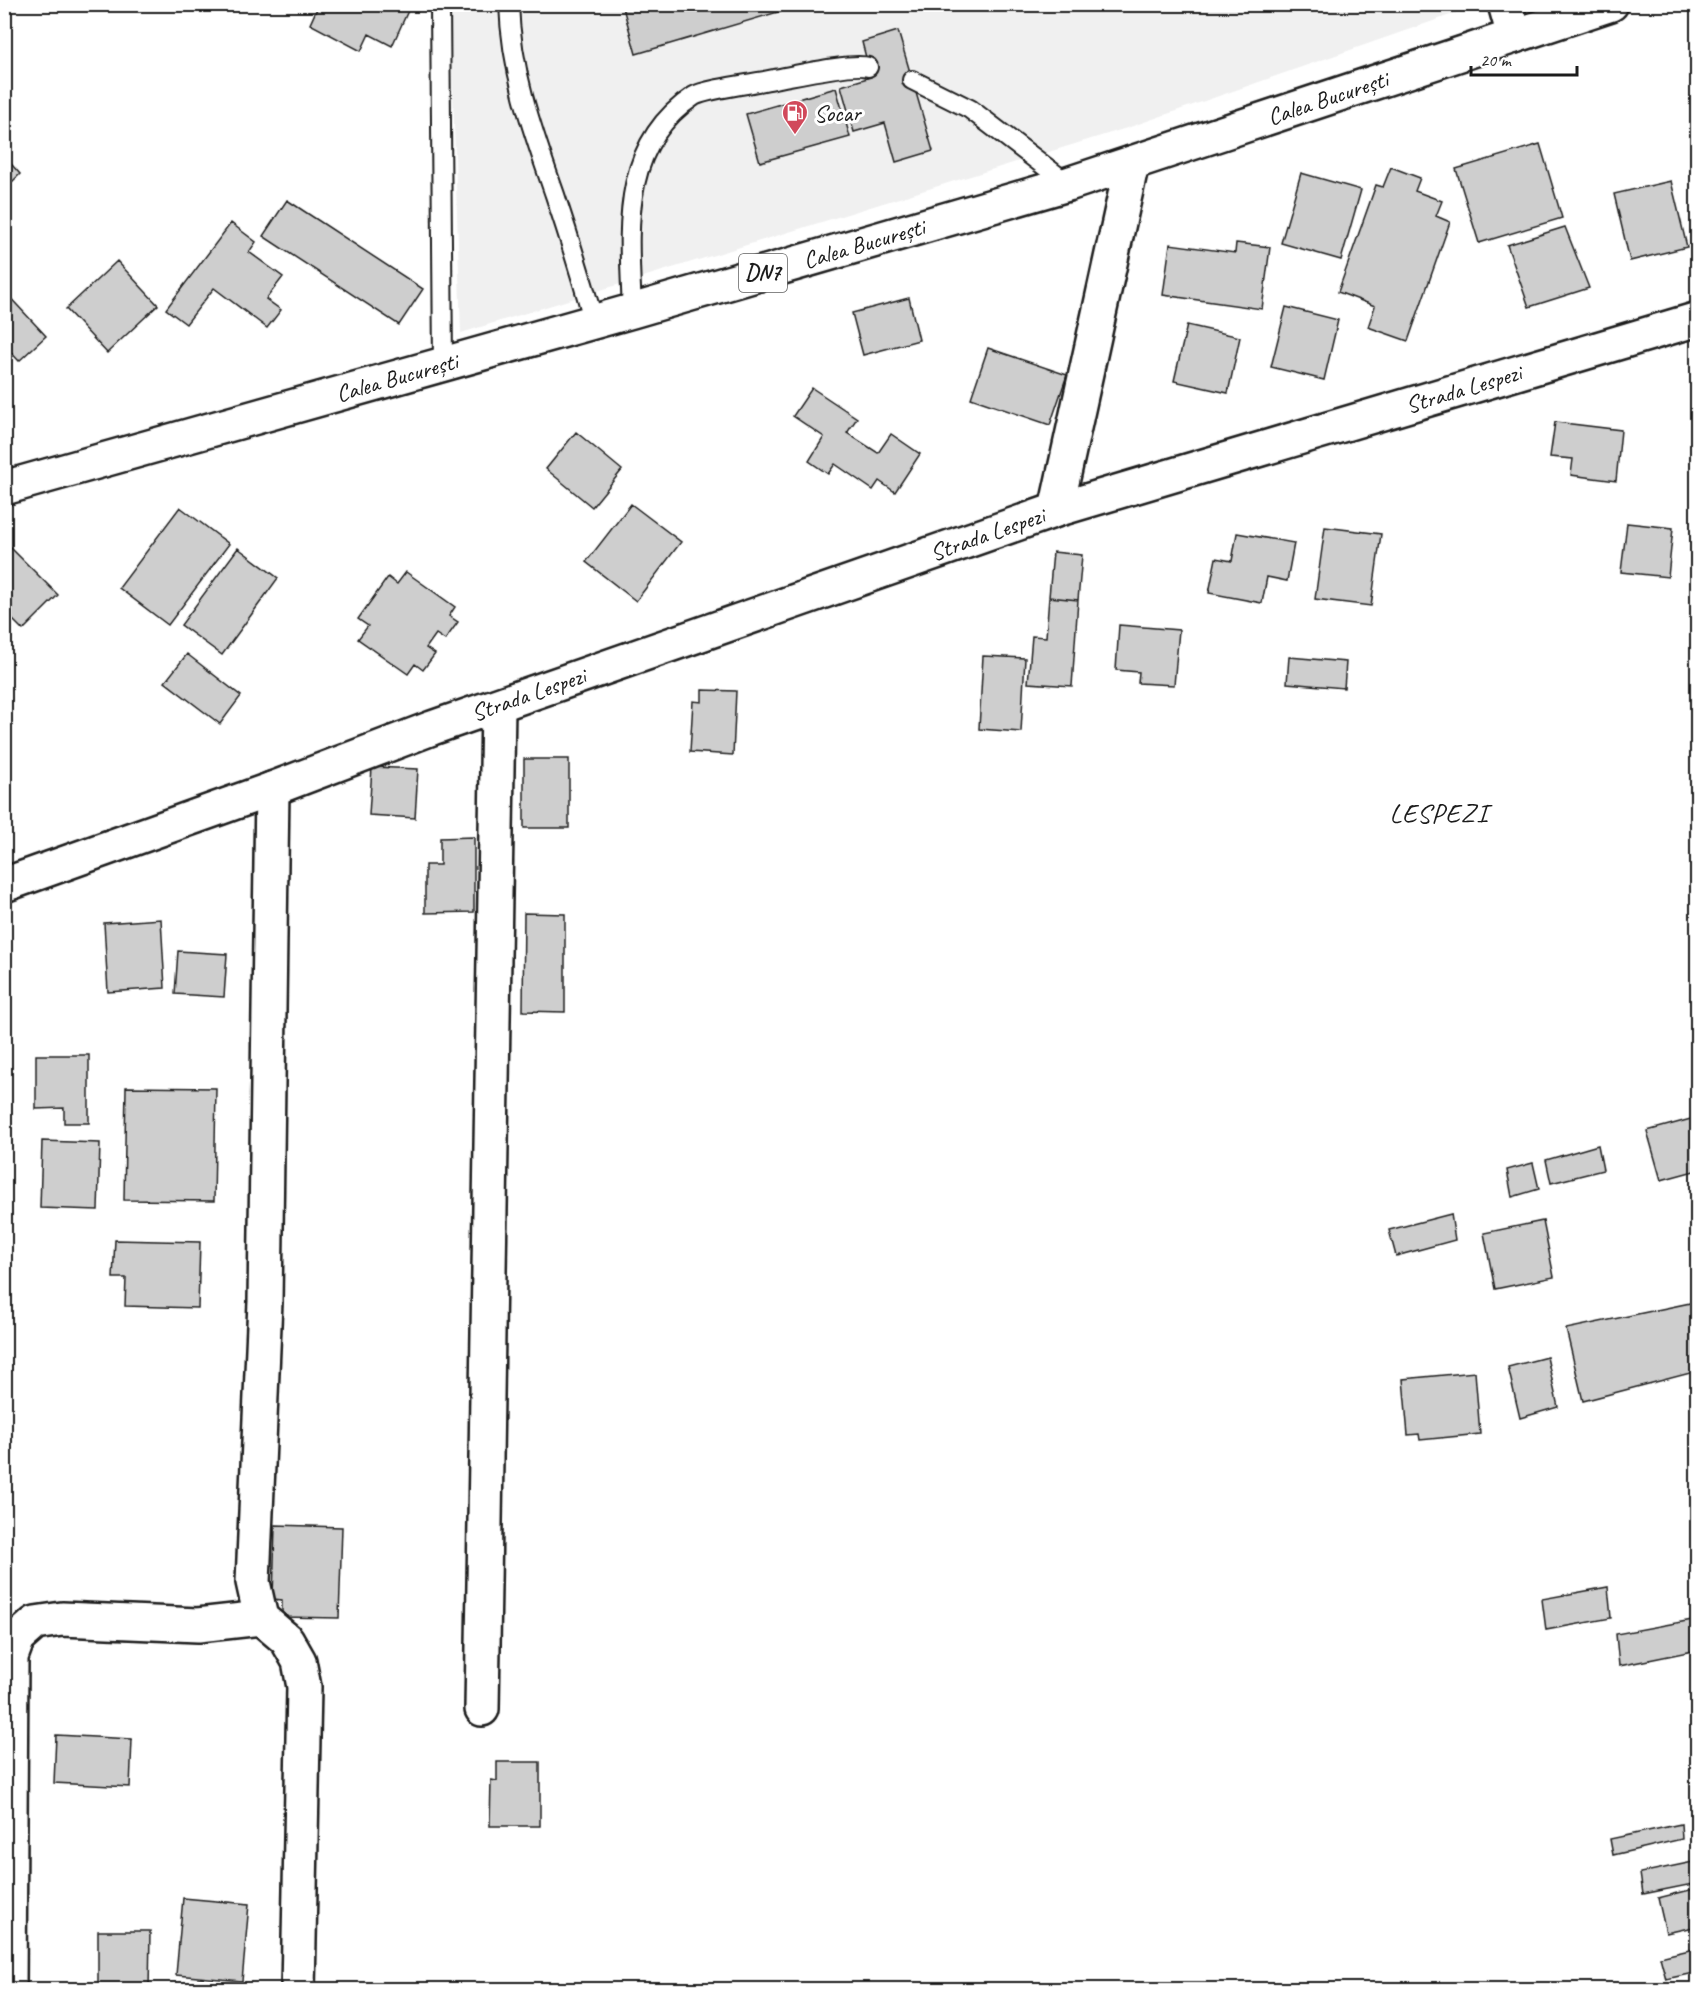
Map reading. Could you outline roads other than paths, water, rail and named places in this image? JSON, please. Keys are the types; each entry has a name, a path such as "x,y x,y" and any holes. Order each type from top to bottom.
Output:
{"main road":[{"path":"1505,4 1514,36"},
{"name":"Calea București","path":"4,488 594,322 1068,184 1611,4"},
{"name":"Strada Lespezi","path":"1056,510 1132,163"},
{"name":"Strada Lespezi","path":"4,885 272,789 432,728 1056,510 1698,319"},
{"path":"482,1709 498,706"},
{"path":"272,789 265,1302 253,1582 261,1618 286,1640 299,1660 304,1687 298,1989"},
{"path":"9,1989 11,1657 18,1638 35,1623 62,1619 198,1625 261,1618"}],"lane":[{"path":"440,4 443,364"},
{"path":"509,4 510,41 527,116 574,253 594,322"},
{"path":"632,311 628,222 636,176 659,127 696,95 787,77 868,67"},
{"path":"912,80 970,108 1068,184"}],"place":[{"name":"Socar","path":"795,136"}],"district":[{"name":"LESPEZI","path":"1439,813"}]}
